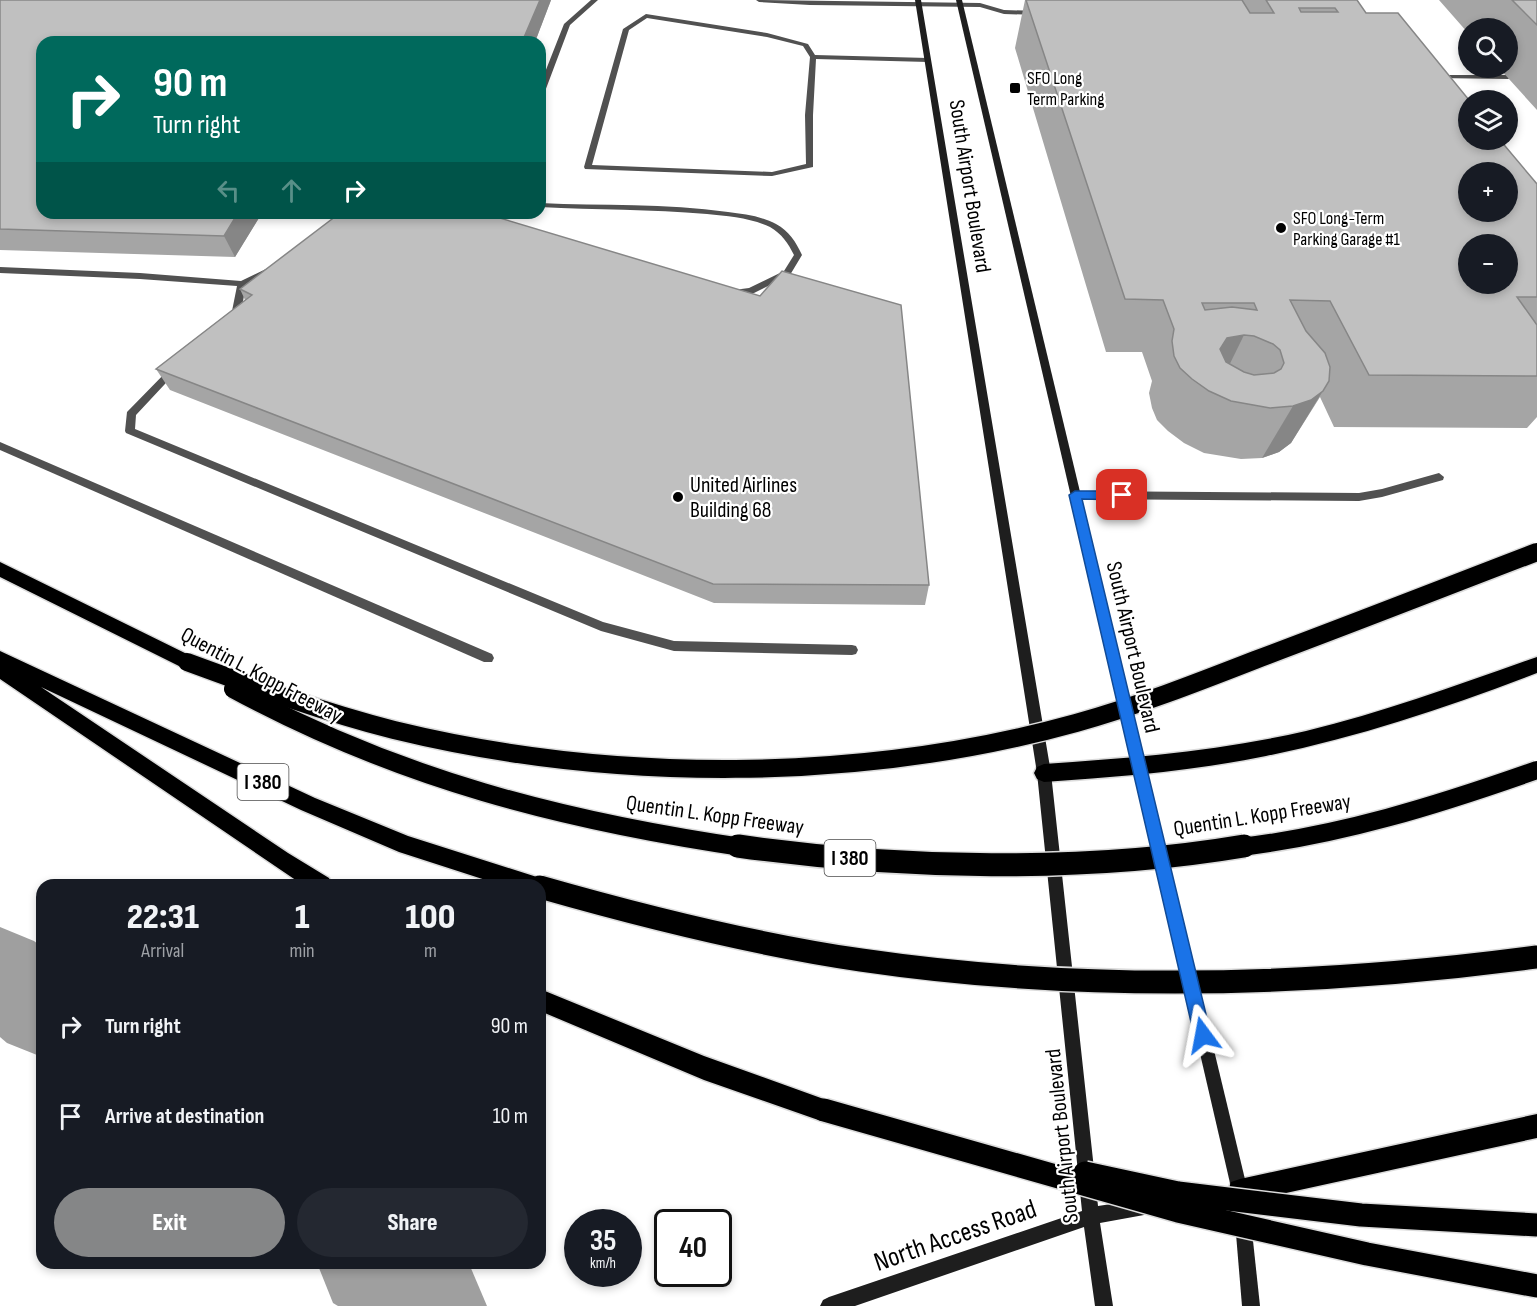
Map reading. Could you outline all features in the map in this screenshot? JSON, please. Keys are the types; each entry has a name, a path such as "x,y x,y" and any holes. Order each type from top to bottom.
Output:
{"highway":[{"path":"187,662 270,694 364,722 461,744 566,759 664,766 779,766 882,760 981,746 1074,724 1161,696 1537,552"},
{"name":"Quentin L. Kopp Freeway","path":"0,569 187,662 282,717 360,753 439,781 537,808 644,832 756,849 873,860 987,866 1107,861 1213,850 1332,832 1441,804 1537,770"},
{"name":"I 380","path":"0,659 308,804 406,845 515,879"},
{"path":"1044,773 1138,766 1227,755 1302,739 1415,709 1537,665"},
{"path":"0,669 280,860 312,879"},
{"path":"546,889 619,910 741,938 862,960 996,975 1124,983 1248,983 1370,976 1490,965 1537,957"},
{"path":"546,1002 704,1068 824,1110 1178,1211 1367,1254 1537,1286"},
{"path":"824,1110 1002,1155 1178,1193 1361,1215 1537,1225"},
{"path":"1498,1134 1537,1121"},
{"path":"1240,1191 1537,1126"}],"street":[{"name":"South Airport Boulevard","path":"918,2 1044,773 1091,1216 1104,1306"},
{"name":"South Airport Boulevard","path":"960,3 1240,1191 1251,1306"},
{"name":"North Access Road","path":"829,1306 1091,1216 1240,1191"}],"lane":[{"path":"546,78 567,24 595,0"},
{"path":"759,0 799,3 960,3 980,5 1004,12 1046,13"},
{"path":"980,5 991,0"},
{"path":"646,16 767,35 806,45 813,57 809,115 810,165 772,174 588,167 626,29 646,16"},
{"path":"813,57 928,60"},
{"path":"1428,76 1458,76"},
{"path":"546,205 673,208 748,217 773,225 791,239 798,255 787,273 751,291 720,293"},
{"path":"0,270 140,276 242,284 277,267"},
{"path":"217,327 236,312 242,284"},
{"path":"186,356 131,414 130,431 601,626 674,646 852,650"},
{"path":"0,446 488,658"},
{"path":"1075,495 1359,497 1382,494 1439,477"}],"building":[{"path":"0,0 540,0 525,36 36,36 36,219 234,219 224,236 0,229"},
{"name":"SFO Long-Term Parking Garage #1","path":"1026,0 1242,0 1250,13 1274,13 1266,0 1357,0 1366,13 1398,13 1461,90 1458,90 1458,150 1508,150 1537,184 1537,297 1517,297 1537,325 1537,376 1369,375 1330,301 1290,300 1306,331 1325,353 1330,367 1329,381 1323,391 1311,400 1293,406 1270,408 1231,401 1209,391 1180,368 1174,356 1172,341 1174,329 1163,300 1125,299","holes":["1299,8 1335,8 1338,12 1301,12","1202,303 1254,303 1257,310 1232,307 1205,310","1254,336 1273,344 1280,350 1284,363 1281,369 1274,373 1254,375 1226,362 1220,349 1227,338"]},
{"path":"1512,0 1537,0 1537,25"},
{"name":"United Airlines Building 68","path":"332,219 503,219 760,296 782,271 901,305 929,585 713,584 156,369 252,295 240,289"}],"waterway":[{"path":"0,975 36,1003"},
{"path":"381,1269 430,1306"}],"place":[{"name":"SFO Long Term Parking","path":"1015,88"},
{"name":"SFO Long-Term Parking Garage #1","path":"1281,228"},
{"name":"United Airlines Building 68","path":"678,497"}],"route":[{"path":"1122,495 1075,495 1203,1035"}]}
